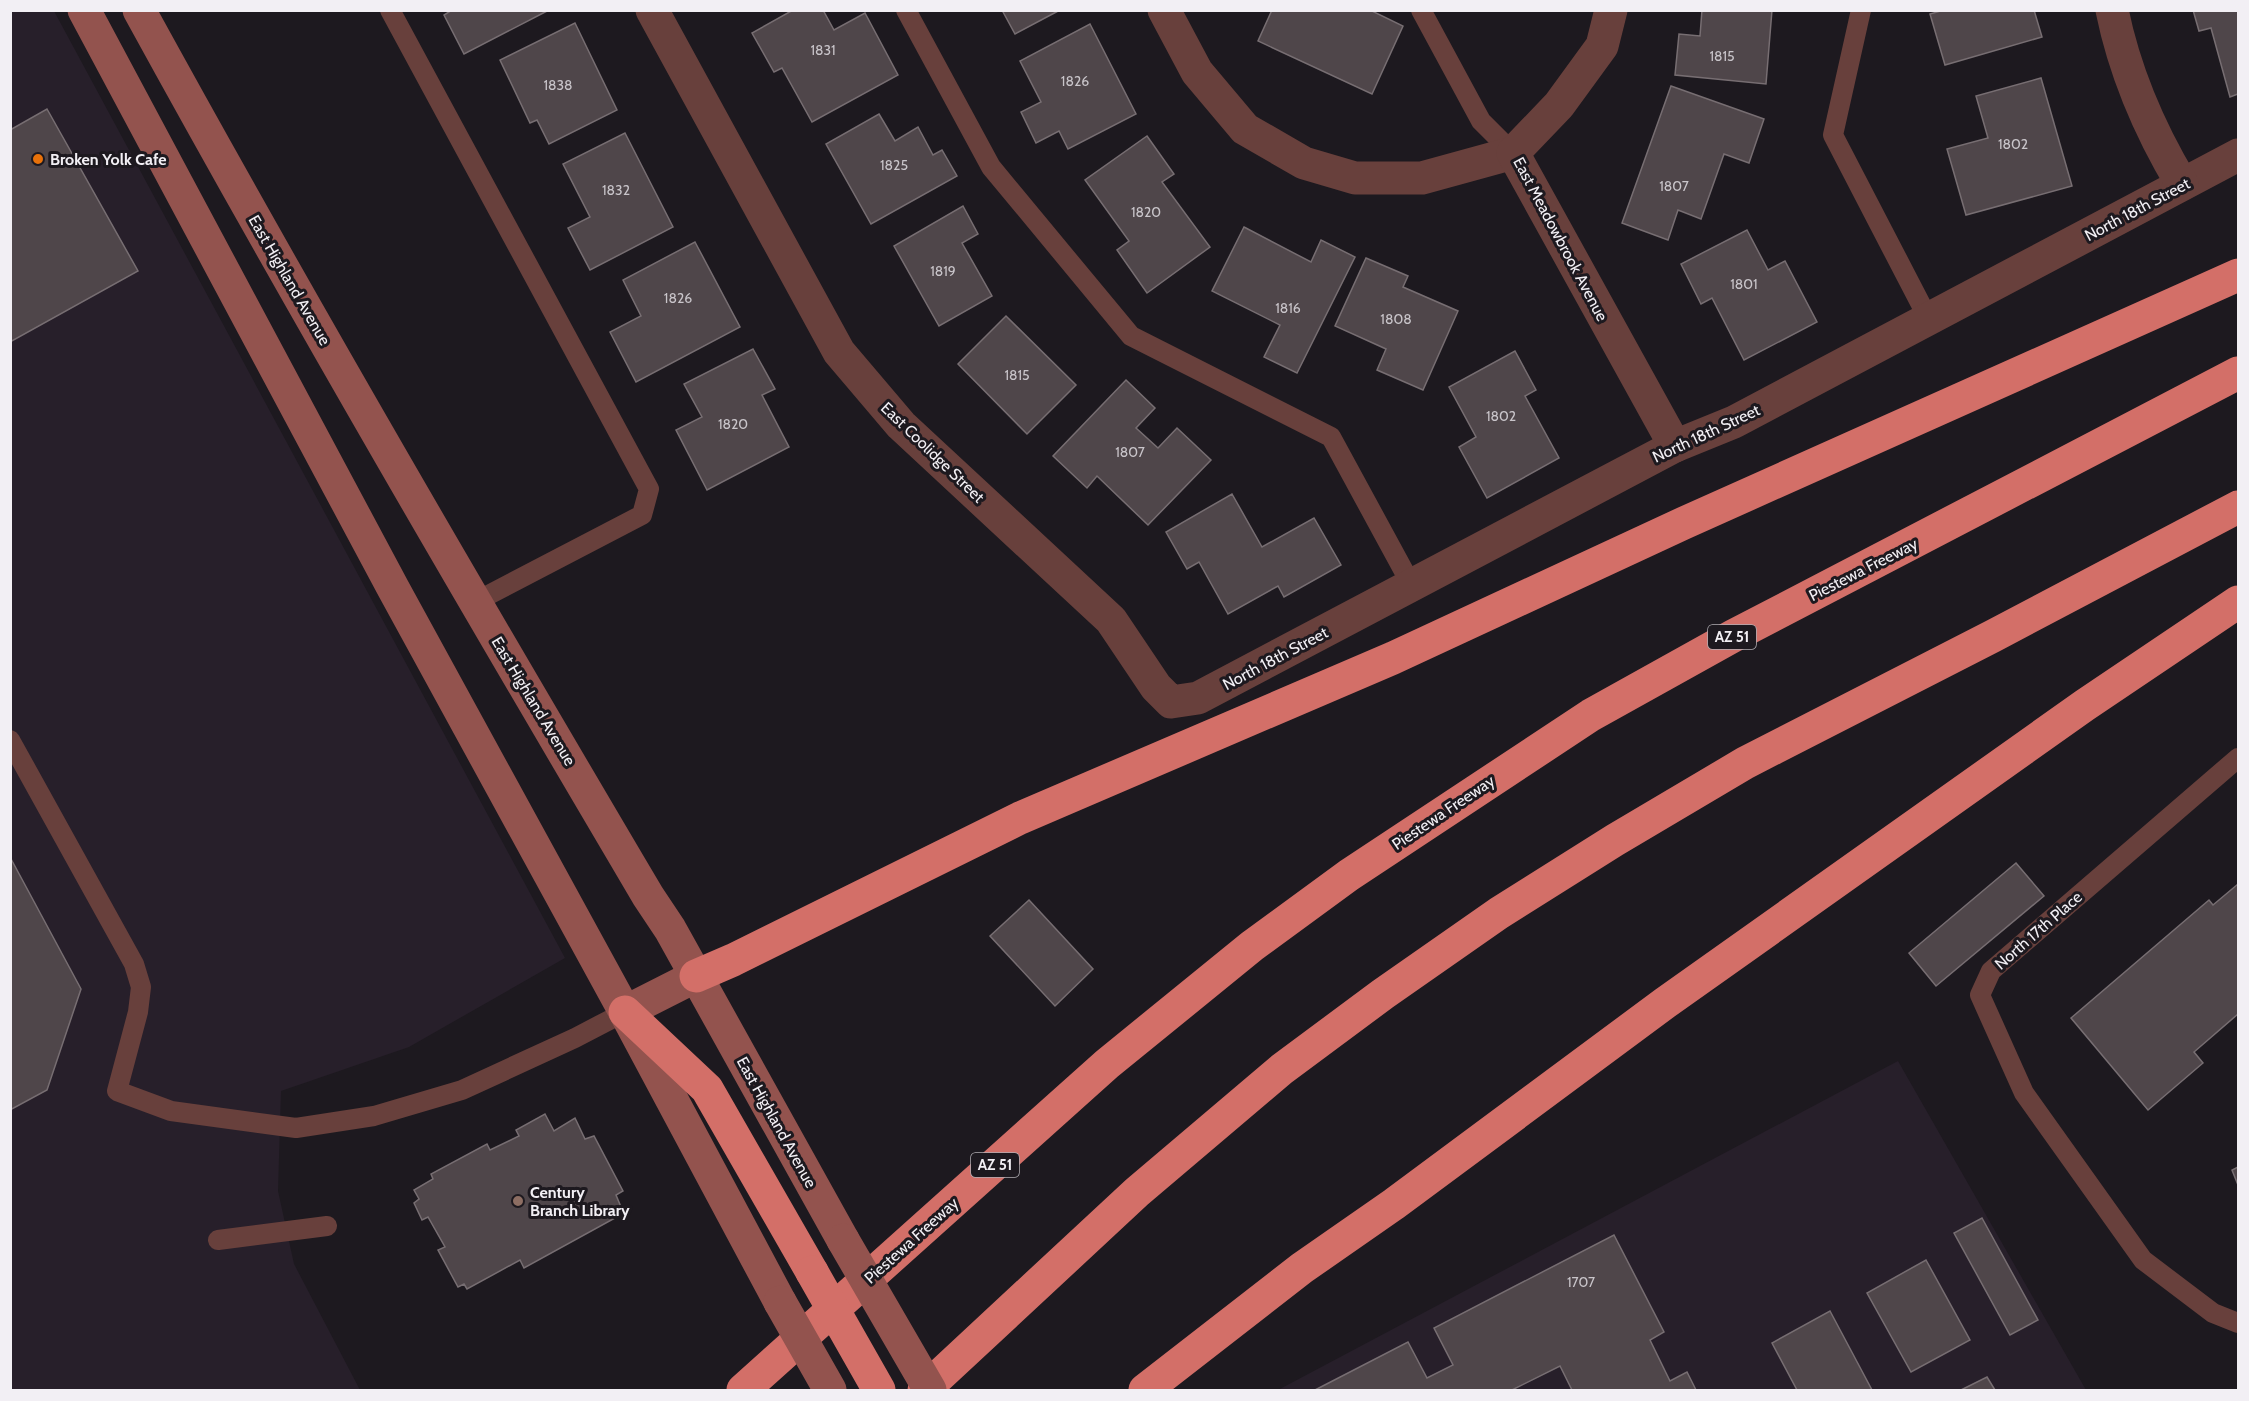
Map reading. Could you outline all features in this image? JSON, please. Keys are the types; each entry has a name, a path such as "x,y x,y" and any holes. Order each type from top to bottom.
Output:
{"highway":[{"path":"696,976 733,960 1020,818 1393,658 1684,523 2238,274"},
{"name":"Piestewa Freeway","path":"743,1390 1107,1064 1252,946 1349,875 1592,715 1733,636 2238,373"},
{"path":"924,1390 1137,1192 1281,1069 1499,913 1615,840 1745,763 2238,507"},
{"path":"1144,1390 1302,1268 1394,1204 1665,1003 2076,711 2238,602"},
{"path":"625,1012 707,1089 879,1390"}],"main road":[{"path":"84,10 399,599 625,1012 780,1302 830,1390"},
{"name":"East Highland Avenue","path":"139,10 211,142 475,602 648,896 670,929 843,1240 930,1390"},
{"path":"625,1012 696,976"}],"street":[{"name":"East Coolidge Street","path":"652,10 839,352 901,425 1111,620 1155,687 1171,702"},
{"path":"1164,10 1197,72 1245,129 1305,163 1355,177 1422,178 1513,153"},
{"name":"East Meadowbrook Avenue","path":"1611,10 1602,46 1559,105 1513,153 1675,446"},
{"path":"2112,10 2134,92 2162,151 2182,184"},
{"name":"North 18th Street","path":"1171,702 1198,699 1675,446 1734,422 2238,155"}],"lane":[{"path":"390,10 649,489 642,515 475,602"},
{"path":"906,10 991,167 1131,336 1331,436 1412,586"},
{"path":"1421,10 1481,121 1513,153"},
{"path":"1861,10 1833,135 1929,320"},
{"path":"10,740 134,964 141,987 138,1012 117,1091 171,1111 296,1128 374,1116 462,1090 575,1038 625,1012"},
{"name":"North 17th Place","path":"2238,758 1991,970 1980,995 2024,1093 2143,1260 2213,1313 2238,1323"},
{"path":"218,1240 327,1226"}],"shaded area":[{"path":"10,11 54,11 565,958 409,1047 281,1091 278,1191 294,1264 360,1390 11,1390"},
{"path":"1898,1061 2086,1390 1278,1390"}],"building":[{"path":"452,10 549,10 464,54 444,15"},
{"path":"793,10 823,10 834,30 865,13 898,75 812,122 782,68 774,72 752,33"},
{"path":"1002,10 1060,10 1015,34"},
{"path":"1272,10 1370,10 1403,26 1372,94 1258,41"},
{"path":"1702,10 1772,10 1766,84 1675,75 1679,34 1700,36"},
{"path":"1944,10 2034,10 2042,37 1945,65 1930,14"},
{"path":"2193,10 2238,10 2238,94 2230,97 2211,28 2199,31"},
{"path":"575,23 617,110 549,144 537,120 530,123 500,60"},
{"path":"1090,24 1136,114 1068,149 1059,131 1036,143 1021,112 1041,102 1020,61"},
{"path":"2041,78 2072,186 1966,215 1947,149 1988,138 1976,96"},
{"path":"1671,86 1764,119 1749,163 1724,154 1701,219 1678,210 1668,240 1622,223"},
{"path":"47,109 138,271 10,342 10,130"},
{"path":"879,114 895,141 918,127 933,155 942,150 957,176 871,224 826,144"},
{"path":"625,133 673,227 590,270 568,228 590,217 563,164"},
{"path":"1147,136 1174,174 1162,182 1210,247 1147,293 1117,250 1129,241 1085,180"},
{"path":"963,206 978,234 962,243 992,296 939,326 894,246"},
{"path":"1244,227 1311,262 1321,240 1355,257 1297,373 1264,357 1280,325 1212,291"},
{"path":"1747,230 1768,270 1785,261 1817,322 1744,360 1712,298 1701,304 1681,264"},
{"path":"695,242 740,327 636,382 610,332 641,316 623,280"},
{"path":"1366,258 1408,276 1403,287 1458,311 1423,390 1377,370 1386,349 1335,326"},
{"path":"1006,316 1076,385 1027,434 958,364"},
{"path":"753,349 775,389 762,395 789,447 707,490 676,430 702,417 684,384"},
{"path":"1515,351 1536,390 1525,396 1559,458 1487,498 1459,447 1476,437 1449,387"},
{"path":"1126,380 1155,408 1136,428 1158,448 1177,428 1211,460 1148,525 1097,476 1087,488 1053,456"},
{"path":"1232,494 1262,547 1314,518 1341,565 1284,597 1278,586 1228,614 1199,562 1187,569 1166,532"},
{"path":"10,857 81,989 47,1090 10,1110"},
{"path":"2016,863 2044,896 1936,986 1909,953"},
{"path":"2238,884 2238,1014 2194,1052 2203,1063 2148,1110 2071,1018 2209,900 2213,905"},
{"path":"1029,900 1093,969 1055,1006 990,936"},
{"name":"Century Branch Library","path":"545,1114 554,1131 575,1118 585,1139 594,1136 623,1191 616,1195 621,1207 611,1213 615,1218 524,1268 520,1260 467,1289 464,1284 458,1287 438,1250 445,1247 428,1217 422,1220 414,1203 419,1199 414,1190 433,1179 431,1174 487,1144 490,1150 519,1136 516,1130"},
{"path":"2238,1167 2238,1185 2232,1170"},
{"path":"1982,1218 2038,1320 2010,1335 1954,1233"},
{"path":"1614,1235 1664,1332 1650,1340 1670,1381 1687,1372 1696,1390 1572,1390 1560,1366 1512,1390 1315,1390 1408,1342 1427,1378 1453,1365 1434,1328"},
{"path":"1926,1260 1970,1340 1911,1372 1867,1293"},
{"path":"1830,1311 1872,1390 1797,1390 1772,1343"},
{"path":"1987,1377 1995,1390 1961,1390"}],"place":[{"name":"Broken Yolk Cafe","path":"38,159"},
{"name":"Century Branch Library","path":"518,1201"}]}
